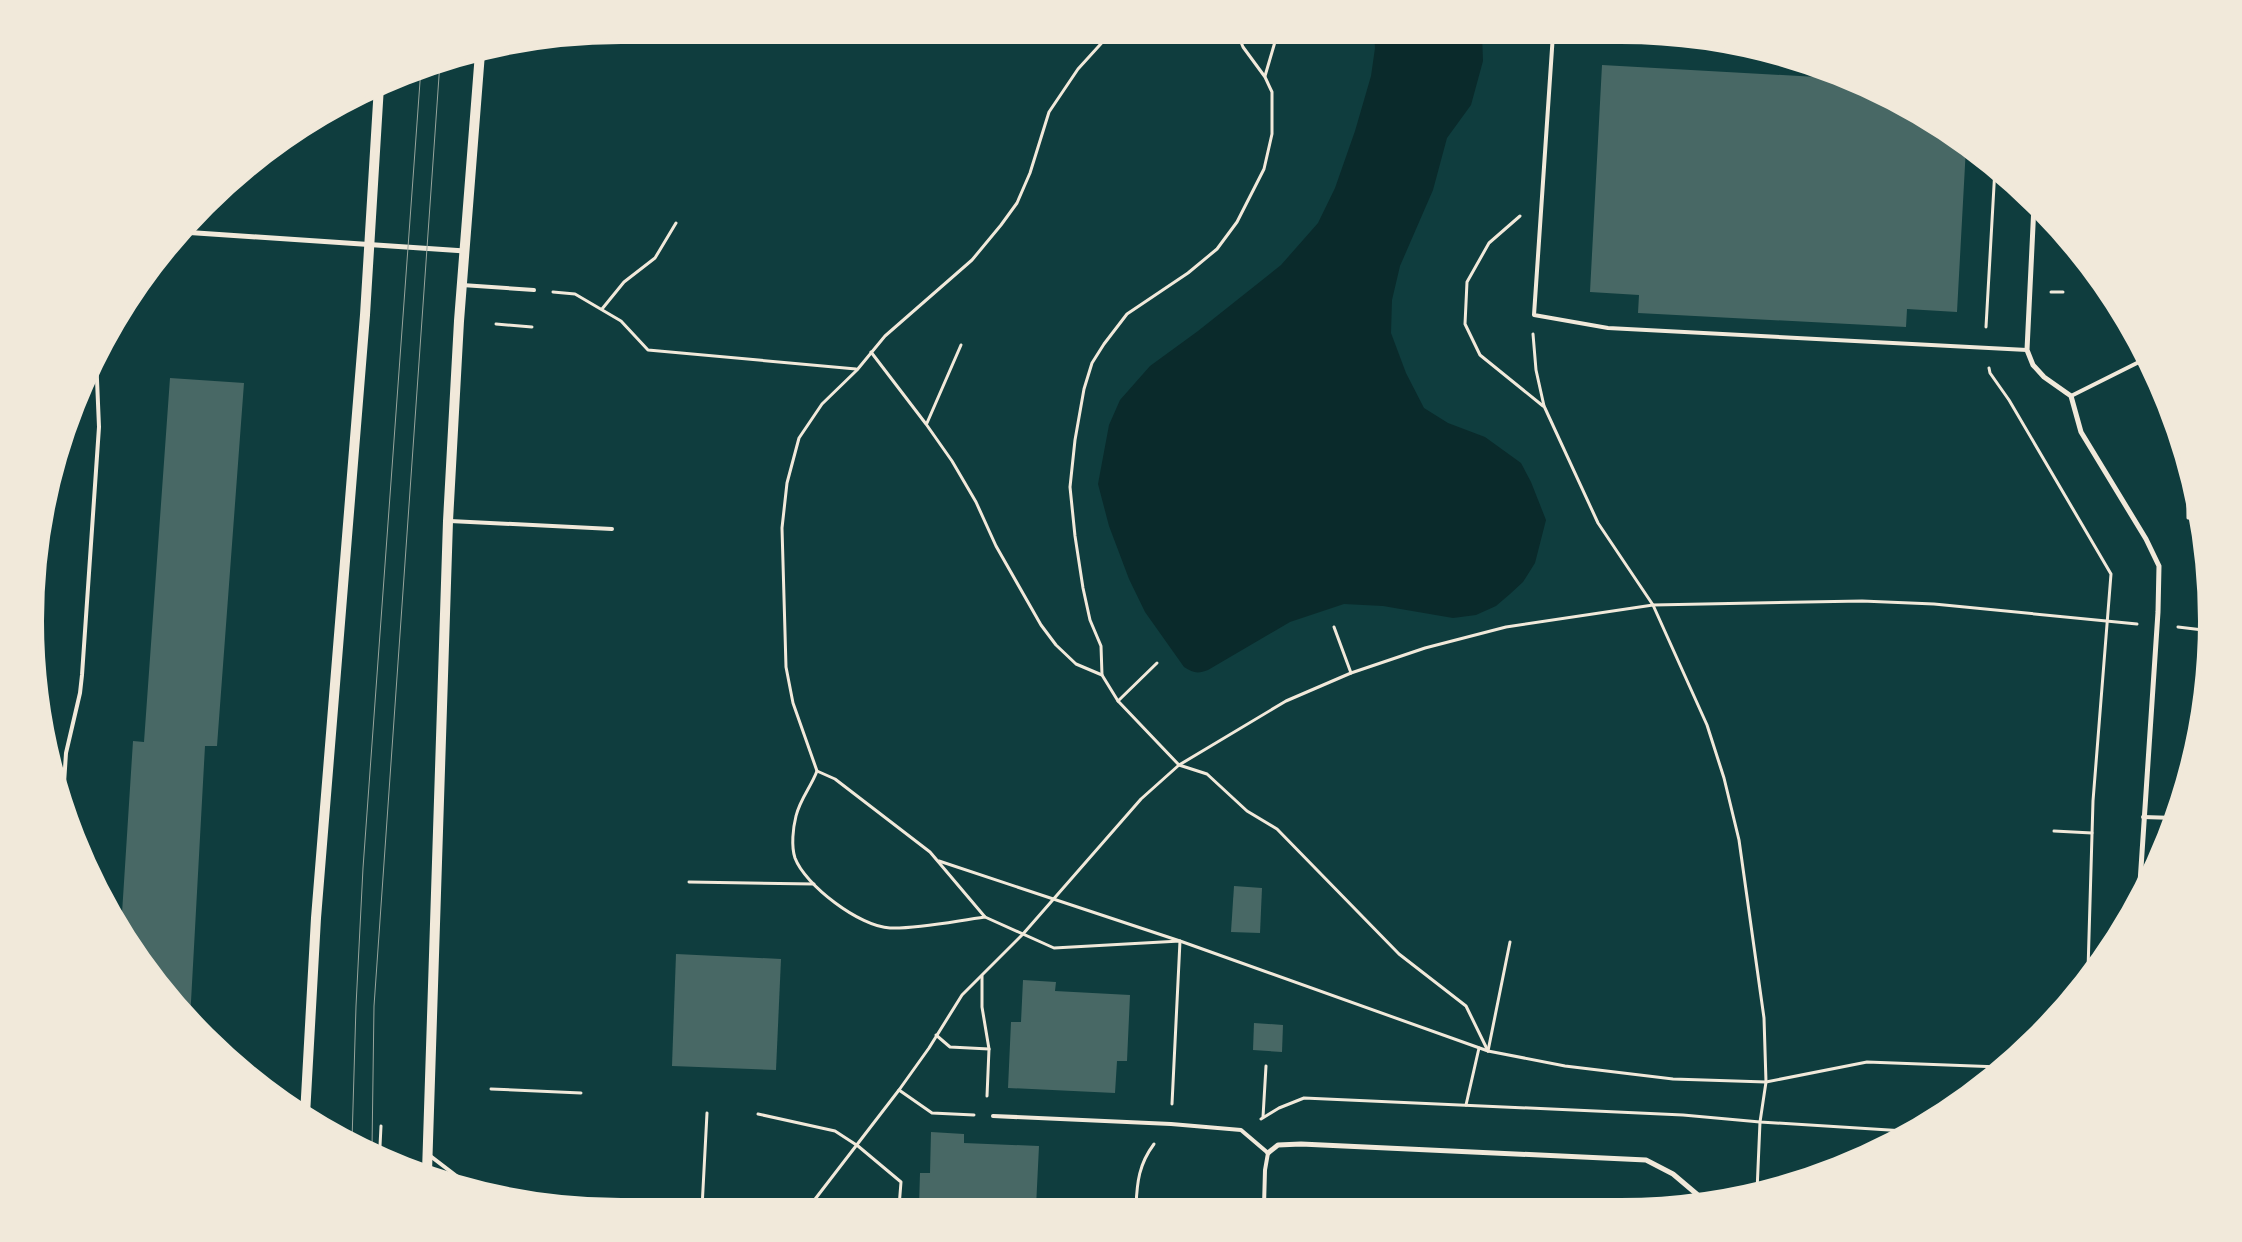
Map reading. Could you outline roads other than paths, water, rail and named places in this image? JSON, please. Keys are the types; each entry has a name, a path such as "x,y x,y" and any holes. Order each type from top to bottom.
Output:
{"main road":[{"path":"427,1167 448,521 464,251 480,59"},
{"path":"305,1107 316,918 370,245 379,95"}],"street":[{"path":"2034,214 2027,350 2033,364 2044,377 2071,396 2082,432 2146,540 2159,566 2140,879"},
{"path":"191,233 464,251"},
{"path":"1268,1153 1278,1145 1301,1144 1646,1160 1673,1174 1699,1196"}],"lane":[{"path":"1552,41 1540,198 1534,314 1608,328 2027,350"},
{"path":"462,285 534,290"},
{"path":"2071,396 2139,362"},
{"path":"64,781 66,753 80,693 82,674 100,427 97,374"},
{"path":"448,521 612,529"},
{"path":"2143,817 2166,818"},
{"path":"993,1116 1171,1124 1241,1130 1268,1153 1265,1170 1264,1201"},
{"path":"428,1153 459,1177"}],"water":[{"path":"1374,41 1482,41 1483,61 1471,105 1447,138 1433,190 1400,266 1392,300 1391,333 1406,373 1424,408 1448,423 1485,437 1521,463 1531,482 1546,520 1535,563 1523,582 1510,594 1496,606 1476,615 1453,618 1383,606 1344,604 1290,622 1208,670 1201,672 1190,671 1184,667 1145,612 1129,579 1109,526 1098,484 1109,425 1120,400 1150,366 1198,331 1281,265 1318,223 1335,188 1355,131 1371,76"}],"tram line":[{"path":"372,1144 374,1006 439,71"},
{"path":"352,1134 363,868 420,77"}]}
